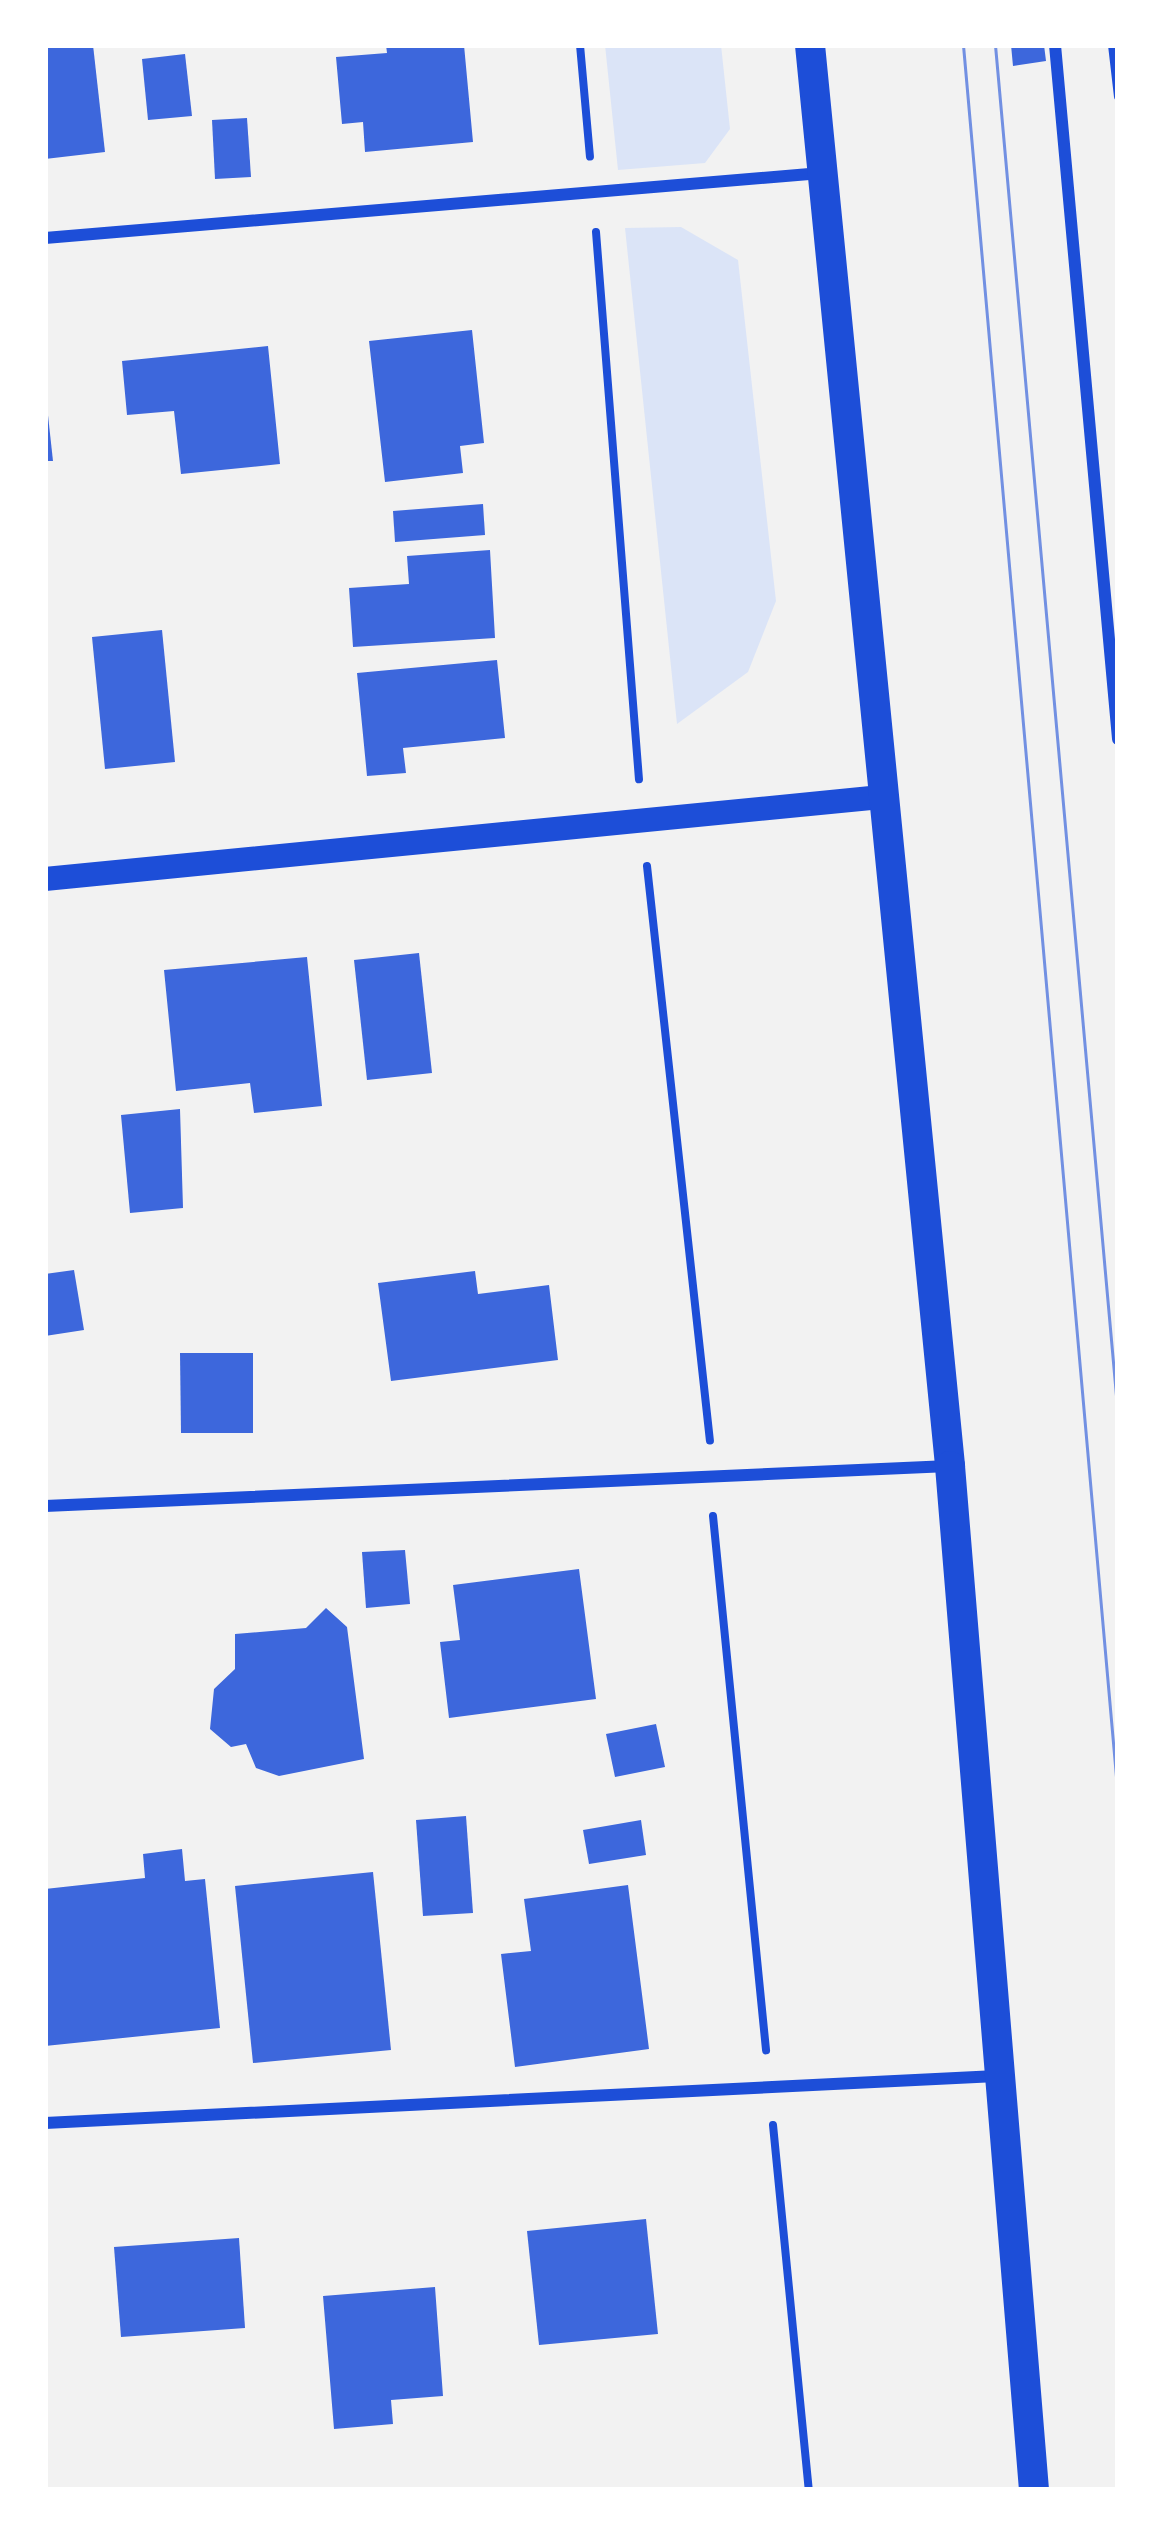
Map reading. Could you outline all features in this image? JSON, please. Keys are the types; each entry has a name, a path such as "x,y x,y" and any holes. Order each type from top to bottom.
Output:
{"main road":[{"path":"810,45 950,1466 1034,2490"},
{"path":"45,879 641,816 881,797"}],"street":[{"path":"1055,45 1118,739"},
{"path":"45,238 594,196 825,172"},
{"path":"45,1506 714,1472 950,1466"},
{"path":"45,2123 997,2075"}],"path":[{"path":"580,45 641,816 714,1472 809,2490"},
{"path":"1112,45 1118,97"}],"shaded area":[{"path":"605,45 721,45 730,129 705,163 618,170"},
{"path":"681,227 738,260 776,601 748,672 677,724 625,228"}],"building":[{"path":"45,45 93,45 105,152 45,159"},
{"path":"386,45 464,45 473,142 365,152 363,122 342,124 336,57 387,53"},
{"path":"1011,45 1044,45 1046,61 1013,66"},
{"path":"185,54 192,116 148,120 142,59"},
{"path":"247,118 251,177 215,179 212,120"},
{"path":"472,330 484,443 460,446 463,473 385,482 369,341"},
{"path":"268,346 280,464 181,474 174,411 127,415 122,361"},
{"path":"45,388 53,461 45,461"},
{"path":"483,504 485,535 395,542 393,511"},
{"path":"490,550 495,638 353,647 349,588 409,584 407,556"},
{"path":"162,630 175,762 105,769 92,637"},
{"path":"497,660 505,738 403,748 406,773 367,776 357,673"},
{"path":"419,953 432,1073 367,1080 354,960"},
{"path":"307,957 322,1106 254,1113 250,1083 176,1091 164,970"},
{"path":"180,1109 183,1208 130,1213 121,1115"},
{"path":"74,1270 84,1330 45,1336 45,1274"},
{"path":"475,1271 478,1294 549,1285 558,1360 391,1381 378,1283"},
{"path":"180,1353 253,1353 253,1433 181,1433"},
{"path":"405,1550 410,1604 366,1608 362,1552"},
{"path":"579,1569 596,1699 449,1718 440,1642 460,1640 453,1585"},
{"path":"326,1608 347,1627 364,1759 279,1776 256,1768 246,1744 231,1747 210,1729 214,1689 235,1669 235,1634 306,1628"},
{"path":"656,1724 665,1767 615,1777 606,1734"},
{"path":"466,1816 473,1913 423,1916 416,1820"},
{"path":"641,1820 646,1855 589,1864 583,1830"},
{"path":"182,1849 185,1881 205,1879 220,2028 45,2046 45,1889 145,1878 143,1854"},
{"path":"373,1872 391,2050 253,2063 235,1886"},
{"path":"628,1885 649,2049 515,2067 501,1954 531,1951 524,1899"},
{"path":"646,2219 658,2334 539,2345 527,2231"},
{"path":"239,2238 245,2328 121,2337 114,2247"},
{"path":"435,2287 443,2396 391,2400 393,2424 334,2429 323,2296"}],"tram line":[{"path":"963,45 1118,1798"},
{"path":"995,45 1118,1419"}]}
